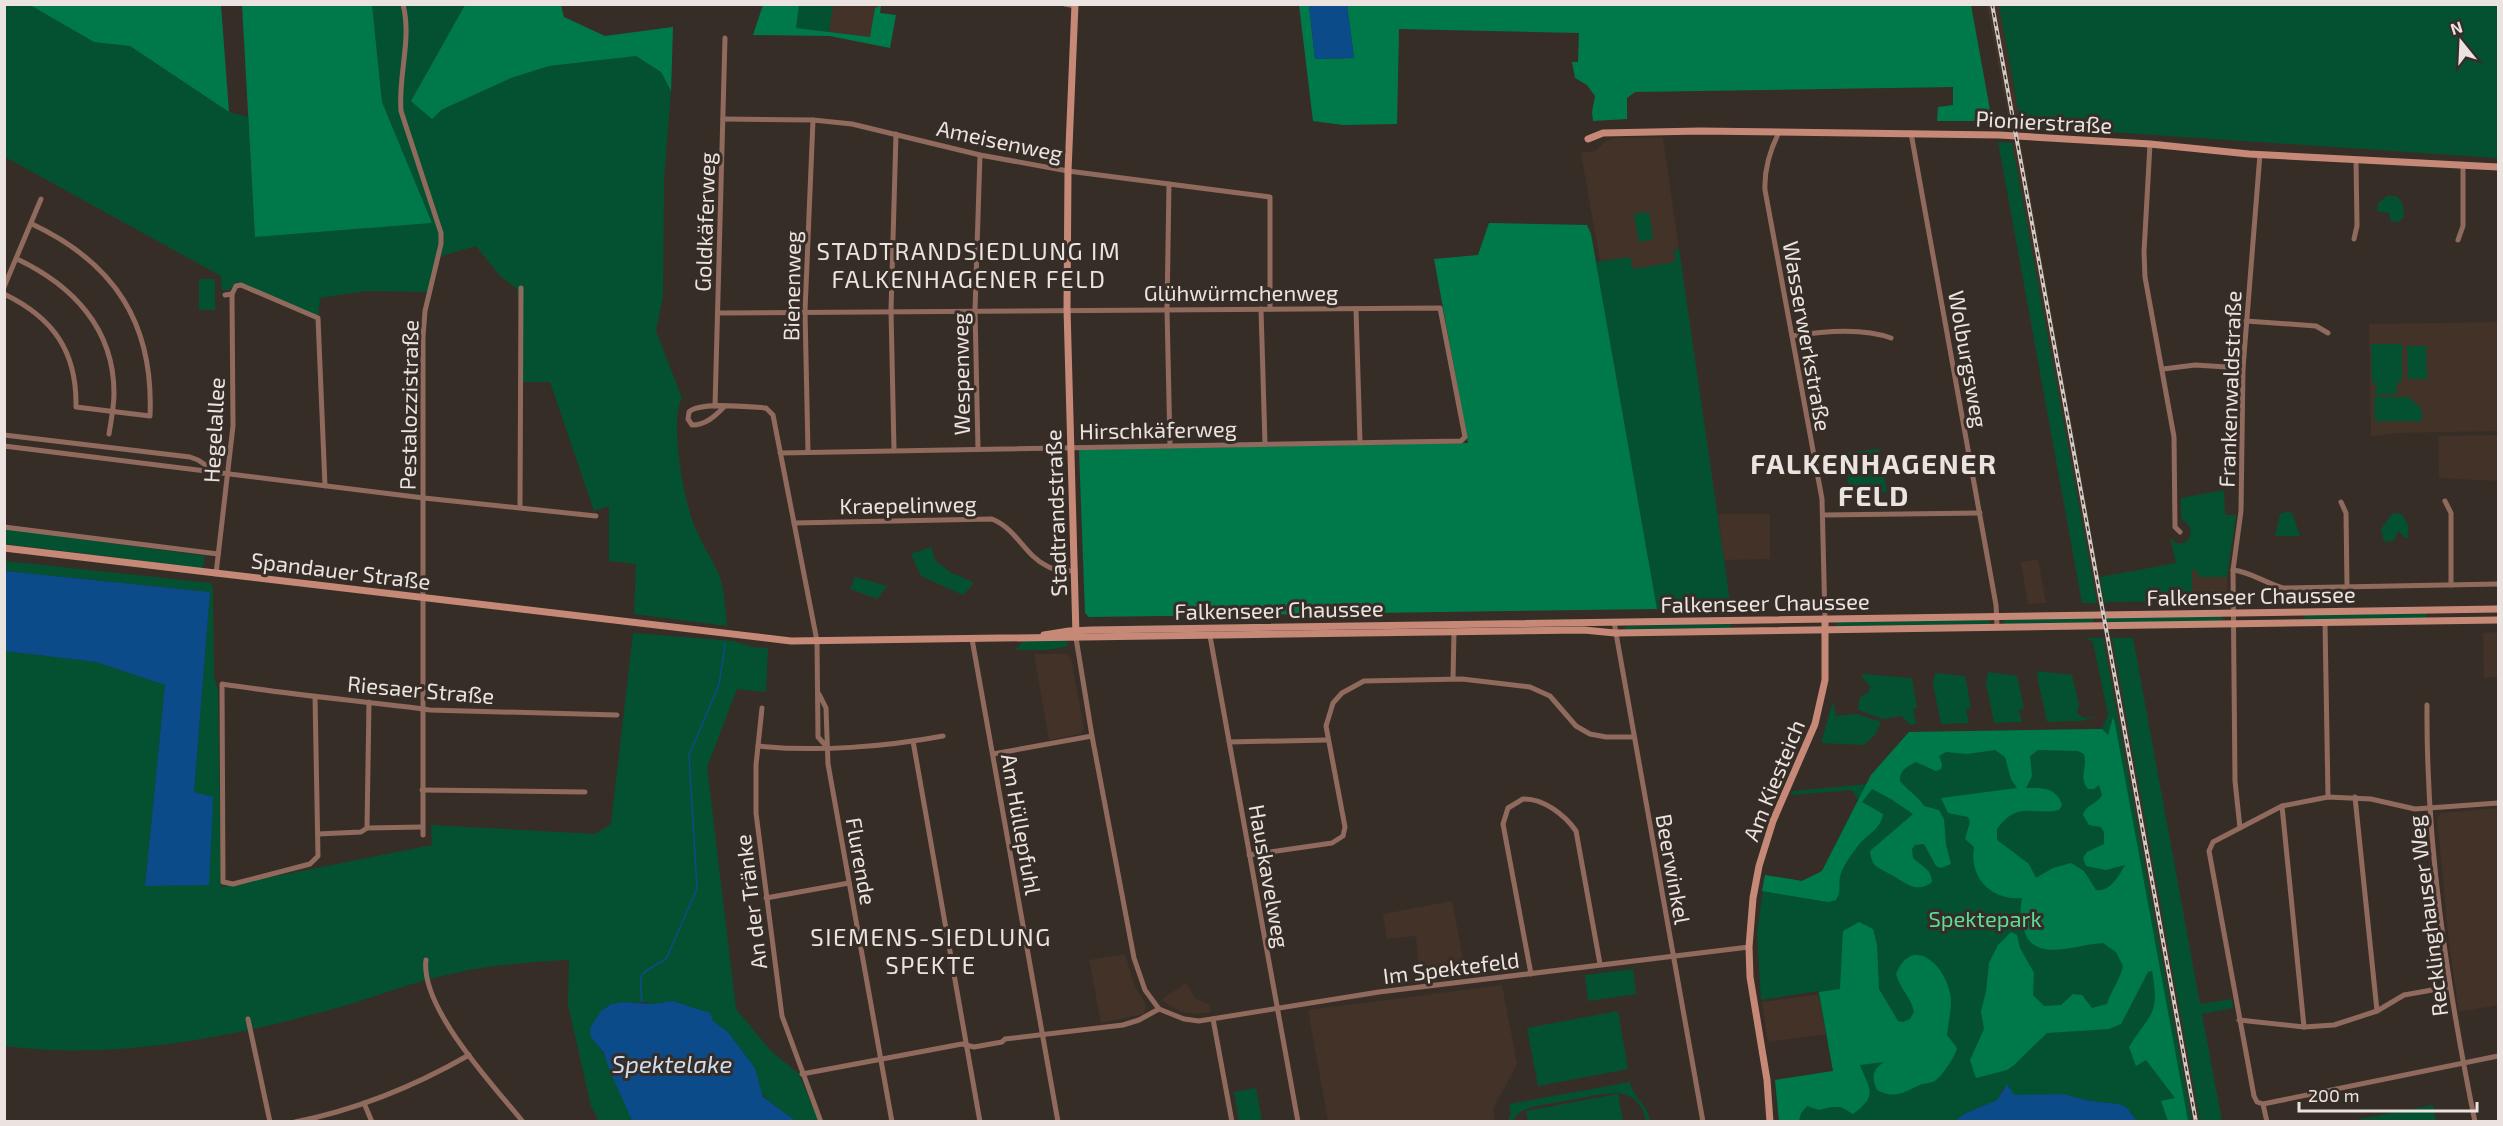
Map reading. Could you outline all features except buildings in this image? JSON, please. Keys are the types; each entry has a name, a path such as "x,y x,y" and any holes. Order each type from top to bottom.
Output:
{"main road":[{"name":"Stadtrandstraße","path":"1075,5 1068,171 1067,309 1076,634"},
{"name":"Pionierstraße","path":"1588,139 1603,133 1626,132 1999,135 2150,144 2260,154 2499,167"},
{"name":"Spandauer Straße","path":"4,548 674,629"},
{"name":"Falkenseer Chaussee","path":"674,629 817,642 1032,638 1076,634 1454,628 1614,622 2499,609"},
{"name":"Am Kiesteich","path":"1770,1122 1767,1080 1751,985 1749,947 1753,898 1765,845 1782,797 1809,741 1822,698 1826,670 1825,619"},
{"name":"Falkenseer Chaussee","path":"1454,628 1584,630 1615,633 2499,620"}],"street":[{"name":"Pestalozzistraße","path":"403,4 407,39 400,99 401,111 441,233 441,244 425,311 423,337 423,835"},
{"path":"1065,4 1075,5"},
{"name":"Goldkäferweg","path":"715,406 725,38"},
{"name":"Ameisenweg","path":"723,119 813,120 852,124 980,154 1068,171 1270,197 1270,309"},
{"name":"Bienenweg","path":"808,452 805,311 813,120"},
{"name":"Wasserwerkstraße","path":"1779,132 1772,146 1766,169 1765,190 1824,515 1825,619"},
{"name":"Wolburgsweg","path":"1911,133 1980,513 1997,627"},
{"path":"894,450 891,310 896,134"},
{"path":"2150,144 2144,252 2145,277 2174,437 2175,527 2180,532"},
{"name":"Wespenweg","path":"978,449 975,310 980,154"},
{"name":"Frankenwaldstraße","path":"2240,828 2235,782 2233,570 2241,512 2243,368 2260,154"},
{"path":"2354,239 2357,226 2356,160"},
{"path":"2458,240 2463,226 2463,165"},
{"path":"1169,184 1167,309 1170,446"},
{"path":"4,287 42,199"},
{"path":"4,294 33,310 61,340 74,373 76,407 150,416 149,366 135,321 117,291 88,257 32,224"},
{"path":"17,259 55,279 88,313 102,339 110,361 114,392 109,434"},
{"name":"Hegelallee","path":"216,574 234,405 229,294 236,286 241,285 318,318 325,486"},
{"path":"520,507 521,288"},
{"name":"Glühwürmchenweg","path":"718,313 891,310 1440,308 1464,440"},
{"path":"1261,309 1265,444"},
{"path":"1356,309 1360,442"},
{"path":"2246,321 2316,326 2328,333"},
{"path":"1792,336 1857,332 1878,333 1891,338"},
{"path":"2163,369 2194,365 2243,368"},
{"path":"724,407 710,420 699,425 693,424 688,419 689,412 693,408 724,407"},
{"name":"Flurende","path":"724,407 766,408 773,415 817,642 818,737 827,747"},
{"path":"4,435 190,457 214,471"},
{"name":"Hirschkäferweg","path":"780,453 1464,440"},
{"path":"4,446 424,498 596,516"},
{"path":"2445,501 2451,513 2451,585"},
{"path":"2341,502 2346,513 2347,586"},
{"path":"1824,515 1980,513"},
{"name":"Kraepelinweg","path":"794,523 992,519 1011,530 1039,561 1048,567 1075,571"},
{"name":"Spandauer Straße","path":"4,527 218,554"},
{"path":"2233,570 2244,571 2262,581 2283,588 2499,584"},
{"name":"Beerwinkel","path":"1614,622 1703,1122"},
{"path":"2325,622 2328,797"},
{"path":"1453,679 1454,628"},
{"name":"Hauskavelweg","path":"1210,632 1298,1122"},
{"name":"Stadtrandstraße","path":"1076,634 1092,736 1134,958 1145,990 1159,1009"},
{"name":"Am Hüllepfuhl","path":"972,639 1058,1122"},
{"path":"1249,855 1332,843 1343,836 1344,821 1326,726 1333,703 1352,686 1377,680 1453,679 1530,687 1550,696 1576,726 1590,734 1606,737 1633,737"},
{"name":"Riesaer Straße","path":"318,834 318,856 310,864 233,884 223,882 222,684 423,709 617,715"},
{"name":"Flurende","path":"819,694 826,708 828,764 892,1122"},
{"path":"315,696 318,834 361,832 367,828 422,827"},
{"path":"367,828 369,702"},
{"name":"Recklinghauser Weg","path":"2427,705 2430,808 2437,894 2449,987 2475,1122"},
{"name":"An der Tränke","path":"762,708 758,746 756,813 782,1016 821,1122"},
{"path":"758,746 872,746 944,736"},
{"path":"993,754 1092,736"},
{"path":"1229,742 1327,740"},
{"path":"914,741 980,1122"},
{"path":"422,790 585,792"},
{"path":"2499,803 2408,808 2382,800 2328,797 2282,806 2213,842 2210,847 2239,1020 2254,1096 2258,1102 2263,1104 2499,1056"},
{"path":"2355,797 2377,1011"},
{"path":"1531,974 1503,824 1508,808 1523,799 1530,798 1544,803 1566,818 1576,831 1600,964"},
{"path":"2282,806 2304,1028"},
{"path":"766,898 849,883"},
{"name":"Im Spektefeld","path":"1159,1009 1184,1019 1213,1019 1278,1007 1600,964 1749,947"},
{"path":"426,960 426,971 437,1007 469,1054 523,1122"},
{"path":"2239,1020 2304,1028 2334,1025 2377,1011 2404,995 2449,987"},
{"path":"802,1074 962,1044 974,1047 1002,1042 1005,1039 1123,1024 1138,1020 1159,1009"},
{"path":"248,1019 270,1122"},
{"path":"1213,1019 1232,1122"},
{"path":"295,1122 364,1103 400,1089 469,1054"},
{"path":"364,1103 372,1122"},
{"path":"2263,1104 2267,1122"}],"shaded area":[{"path":"833,5 877,5 870,37 829,32"},
{"path":"1987,5 1999,5 2021,126 2010,126"},
{"path":"1615,138 1663,138 1679,249 1674,250 1675,262 1632,269 1630,257 1600,261 1581,153 1595,151 1606,141"},
{"path":"2012,143 2021,143 2104,602 2097,602"},
{"path":"2498,322 2498,431 2396,433 2371,437 2369,324"},
{"path":"2498,435 2498,481 2439,478 2438,436"},
{"path":"1718,514 1770,514 1770,559 1724,560"},
{"path":"2038,559 2046,603 2028,604 2021,562"},
{"path":"2192,570 2198,570 2198,577 2227,577 2227,596 2223,601 2192,601"},
{"path":"2498,632 2498,677 2484,678 2483,633"},
{"path":"2103,638 2112,638 2200,1121 2192,1121"},
{"path":"1034,654 1066,654 1071,658 1084,729 1081,734 1049,740"},
{"path":"2498,808 2498,1005 2459,1012 2449,944 2437,818 2441,813"},
{"path":"1452,901 1466,975 1424,980 1418,962 1416,936 1387,939 1383,914"},
{"path":"1125,954 1135,987 1146,1005 1144,1014 1101,1023 1089,960"},
{"path":"1186,983 1195,998 1210,1005 1211,1012 1197,1014 1181,1012 1161,1000"},
{"path":"1502,985 1517,1064 1493,1109 1495,1121 1328,1121 1308,1010"},
{"path":"1819,994 1827,1034 1768,1042 1762,1002"}],"green space":[{"path":"4,5 30,5 94,42 130,46 229,112 248,117 255,237 432,223 382,102 372,5 465,5 411,101 441,110 511,78 549,66 636,56 661,72 671,91 664,180 663,297 656,331 682,398 678,409 677,442 686,498 694,525 721,581 727,626 634,614 636,564 609,561 609,506 594,511 550,382 519,382 520,314 517,289 500,276 476,246 438,257 430,292 366,291 320,298 318,318 237,282 229,290 222,290 221,276 5,157"},
{"path":"30,5 221,5 229,112 130,46 94,42"},
{"path":"242,5 372,5 382,102 432,223 255,237"},
{"path":"465,5 561,5 564,17 605,36 673,27 671,91 661,72 636,56 549,66 511,78 441,110 432,119 411,101"},
{"path":"763,5 799,5 796,28 870,37 875,8 881,5 880,13 896,15 890,48 830,36 753,35"},
{"path":"799,5 833,5 829,32 796,28"},
{"path":"1299,5 1309,5 1315,59 1354,58 1347,5 1971,5 1992,121 1937,121 1938,107 1953,105 1953,87 1635,92 1627,98 1627,119 1593,121 1595,96 1587,85 1575,78 1572,62 1578,62 1579,33 1399,29 1397,124 1343,125 1313,121"},
{"path":"1999,5 2498,5 2498,158 2021,126"},
{"path":"1998,142 2012,143 2097,603 2082,603"},
{"path":"2387,196 2396,196 2402,202 2404,217 2398,222 2391,221 2389,213 2377,211 2378,203"},
{"path":"1649,212 1653,239 1639,242 1634,214"},
{"path":"1489,223 1587,225 1591,234 1657,609 1089,617 1085,613 1079,450 1468,443 1434,259 1478,255"},
{"path":"1679,249 1731,608 1657,609 1596,262 1630,257 1633,269 1675,262 1674,250"},
{"path":"199,279 215,279 215,310 199,310"},
{"path":"2371,344 2402,344 2402,382 2397,382 2397,394 2376,395 2376,383 2372,382"},
{"path":"2407,346 2426,346 2427,379 2408,379"},
{"path":"2374,397 2408,397 2422,409 2422,421 2375,421"},
{"path":"1879,449 1887,492 1849,493 1845,453"},
{"path":"2224,490 2225,515 2236,515 2227,577 2198,577 2197,570 2192,570 2192,601 2104,602 2100,577 2176,563 2170,537 2176,543 2183,543 2188,540 2191,533 2189,526 2181,518 2181,498"},
{"path":"2289,511 2293,515 2300,536 2275,536 2280,514"},
{"path":"2392,514 2403,515 2408,526 2408,538 2405,538 2399,531 2395,540 2384,542 2381,529"},
{"path":"5,529 205,556 203,568 5,544"},
{"path":"931,547 936,562 952,573 974,583 963,595 921,576 911,554"},
{"path":"5,561 211,583 213,588 214,677 218,690 221,887 432,845 431,825 595,834 611,824 633,633 733,641 752,647 768,648 766,692 737,689 707,767 736,1009 771,1051 799,1074 819,1121 796,1121 766,1099 760,1089 755,1068 728,1032 699,1009 673,1001 652,1004 646,1002 615,1003 607,1006 597,1016 594,1040 611,1067 632,1121 599,1121 591,1106 568,1005 569,960 467,970 289,1020 209,1038 127,1048 86,1050 46,1050 5,1046 5,651 96,662 165,685 145,886 212,797 194,792 210,592 5,571"},
{"path":"855,577 887,586 877,599 850,589"},
{"path":"2426,613 2426,618 2304,619 2305,615"},
{"path":"2222,616 2222,621 2107,623 2106,618"},
{"path":"2093,618 2094,623 2004,624 2003,622 2005,620"},
{"path":"1989,620 1989,624 1837,626 1837,622"},
{"path":"1731,624 1731,628 1625,629 1625,626"},
{"name":"Spektepark","path":"2086,638 2103,638 2192,1121 2137,1121 2119,1104 2090,1101 2063,1094 2016,1096 2011,1093 2008,1085 2004,1087 1997,1100 1966,1113 1955,1121 1779,1121 1775,1080 1833,1071 1818,991 1761,1000 1757,933 1765,875 1802,881 1822,871 1858,800 1852,790 1791,795 1793,791 1867,784 1871,775 1909,732 2102,729 2108,715 2093,642"},
{"path":"2112,638 2133,638 2200,1004 2232,999 2233,1008 2202,1014 2222,1121 2200,1121"},
{"path":"1066,640 1068,646 1047,650 1016,650 1023,641"},
{"path":"2038,671 2072,675 2079,705 2077,713 2084,718 2098,716 2081,721 2047,722 2037,676"},
{"path":"1988,672 2017,676 2024,708 2019,710 2022,722 1994,723 1986,683"},
{"path":"1935,673 1965,676 1971,708 1966,710 1969,723 1941,724 1933,684"},
{"path":"1862,674 1912,678 1917,708 1913,709 1916,724 1911,725 1901,716 1883,719 1858,710 1860,697 1869,692 1870,686"},
{"path":"1833,701 1836,716 1857,714 1881,722 1875,735 1864,745 1821,743"},
{"path":"2113,717 2188,1121 2168,1121 2161,1101 2175,1098 2146,1060 2136,1066 2129,1047 2152,1012 2155,997 2152,971 2148,972 2121,1024 2109,1029 2047,1033 2007,1070 1976,1078 1970,1060 1984,1029 1981,1011 1986,992 1989,963 1998,945 2011,932 2017,935 2020,948 2034,973 2033,995 2044,1006 2061,1005 2073,994 2082,995 2092,1008 2107,1004 2123,966 2116,952 2103,943 2058,950 2037,947 2029,940 2024,930 2021,914 2022,898 2011,898 1992,891 1979,877 1973,858 1974,847 1965,839 1970,822 1968,817 1948,813 1941,798 2017,788 2011,779 2005,757 1995,750 1967,754 1946,752 1939,756 1941,769 1936,771 1916,762 1901,774 1900,781 1924,806 1939,810 1944,819 1946,845 1951,864 1941,868 1936,866 1924,844 1915,845 1912,849 1913,858 1925,868 1932,878 1932,882 1926,886 1910,886 1879,868 1872,861 1870,851 1913,814 1872,789 1862,802 1883,814 1879,824 1845,865 1840,877 1836,900 1828,902 1762,891 1765,875 1802,881 1822,871 1871,775 1909,732 2102,729 2108,735","holes":["2038,750 2078,751 2084,754 2085,785 2088,789 2094,789 2099,785 2102,795 2087,808 2083,815 2089,825 2101,827 2104,832 2104,844 2087,852 2083,858 2086,866 2106,870 2125,865 2114,882 2101,890 2096,890 2084,871 2071,863 2053,868 2036,878 2029,864 1997,840 1997,829 2012,815 2026,811 2059,810 2062,805 2060,799 2048,790 2026,788 2032,776 2030,756"]},
{"path":"1859,922 1873,929 1877,945 1879,989 1898,1021 1903,1022 1910,1019 1914,1012 1896,974 1903,962 1910,956 1919,955 1927,958 1941,972 1947,982 1951,998 1947,1035 1957,1048 1956,1051 1945,1070 1935,1081 1895,1094 1877,1090 1875,1085 1874,1074 1884,1062 1860,1065 1870,1091 1866,1102 1853,1114 1841,1107 1819,1110 1807,1106 1801,1113 1799,1121 1779,1121 1775,1080 1833,1071 1819,992 1840,989 1843,931"},
{"path":"1633,969 1636,994 1588,1001 1585,975"},
{"path":"1618,1011 1628,1069 1538,1086 1527,1028"},
{"path":"1630,1082 1649,1115 1650,1121 1646,1121 1636,1100 1628,1096 1608,1093 1529,1108 1520,1112 1512,1121 1507,1121 1511,1115 1509,1104"},
{"path":"1256,1088 1262,1121 1239,1121 1234,1092"},
{"path":"1618,1094 1623,1121 1528,1121 1526,1111"},
{"path":"2433,1105 2436,1121 2356,1121 2356,1120"}],"water":[{"path":"1309,5 1347,5 1354,58 1315,59"},
{"path":"5,571 210,592 194,792 213,797 209,885 145,886 165,685 96,662 5,651"},
{"name":"Spektelake","path":"673,1001 710,1013 713,1021 728,1032 755,1068 763,1097 796,1121 632,1121 604,1053 591,1037 590,1028 601,1011 611,1004 624,1002 652,1004"},
{"path":"2007,1084 2014,1095 2063,1094 2090,1101 2119,1104 2126,1107 2137,1121 1955,1121 1966,1113 1997,1100"}],"waterway":[{"path":"642,1002 641,978 646,971 666,959 697,889 689,755 719,685 725,644"}],"railway":[{"path":"1992,4 2196,1122"}],"district":[{"name":"STADTRANDSIEDLUNG IM FALKENHAGENER FELD","path":"969,264"},
{"name":"FALKENHAGENER FELD","path":"1874,479"},
{"name":"SIEMENS-SIEDLUNG SPEKTE","path":"931,950"}]}
